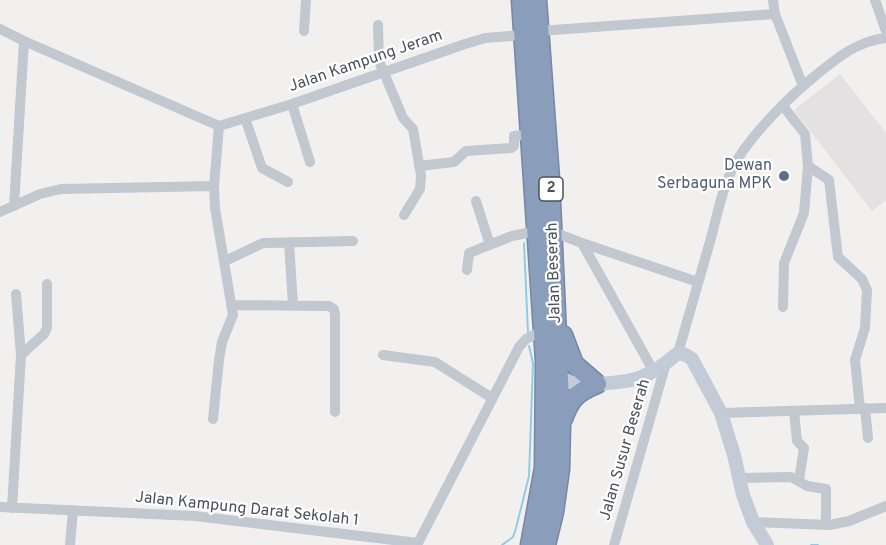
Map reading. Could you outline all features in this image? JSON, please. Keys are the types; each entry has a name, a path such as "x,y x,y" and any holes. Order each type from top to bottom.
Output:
{"highway":[{"name":"Jalan Beserah","path":"521,0 531,33 545,232 542,332 545,361 544,468 530,545"},
{"name":"Jalan Beserah","path":"537,0 531,33 530,134 556,310 561,425 561,469 546,545"},
{"path":"556,310 574,364 597,384 576,395 561,425"},
{"path":"545,361 560,377 545,391"}],"street":[{"path":"304,31 306,0"},
{"path":"773,0 775,14 802,86"},
{"path":"875,0 886,31"},
{"name":"Jalan Kampung Jeram","path":"219,126 292,104 485,38 775,14"},
{"path":"378,25 378,50 383,73 403,118 413,129 422,183 404,215"},
{"path":"0,29 219,126 214,186 215,208 233,315 222,342 213,419"},
{"path":"560,377 569,383 630,382 654,372 678,353 729,177 747,146 802,86 843,53 867,41 886,38"},
{"path":"14,206 24,41"},
{"path":"292,104 310,162"},
{"path":"783,106 805,134 808,166 802,220 784,263 783,307"},
{"path":"245,118 262,168 288,182"},
{"path":"419,166 454,162 466,151 511,148 514,146 514,136 530,134"},
{"path":"808,166 830,180 838,257 862,279 867,290 865,328 855,360 868,438"},
{"path":"0,212 42,194 61,189 214,186"},
{"path":"477,201 490,245"},
{"path":"467,270 468,254 512,236 545,232 698,282"},
{"path":"225,261 263,243 353,241"},
{"path":"289,242 294,305"},
{"path":"582,243 654,372"},
{"path":"21,355 44,334 47,328 46,284"},
{"path":"12,508 21,355 16,294"},
{"path":"231,305 329,306 334,309 335,412"},
{"path":"417,544 519,347 526,339 542,332"},
{"path":"678,353 686,355 696,364 721,413 753,522 767,545"},
{"path":"382,355 435,362 492,398"},
{"name":"Jalan Susur Beserah","path":"615,545 666,363"},
{"path":"721,413 886,408"},
{"path":"794,411 797,441 804,448 799,480"},
{"path":"740,478 791,477 807,486 826,489 826,525"},
{"path":"753,522 826,525 849,521 886,506"},
{"name":"Jalan Kampung Darat Sekolah 1","path":"0,507 195,516 417,544"},
{"path":"70,545 73,510"}],"shaded area":[{"path":"840,74 886,133 886,200 872,211 794,110"}],"waterway":[{"path":"524,243 528,333"},
{"path":"502,545 513,537 529,476 533,363 529,346"},
{"path":"811,545 818,545"}],"place":[{"name":"Dewan Serbaguna MPK","path":"784,176"}]}
